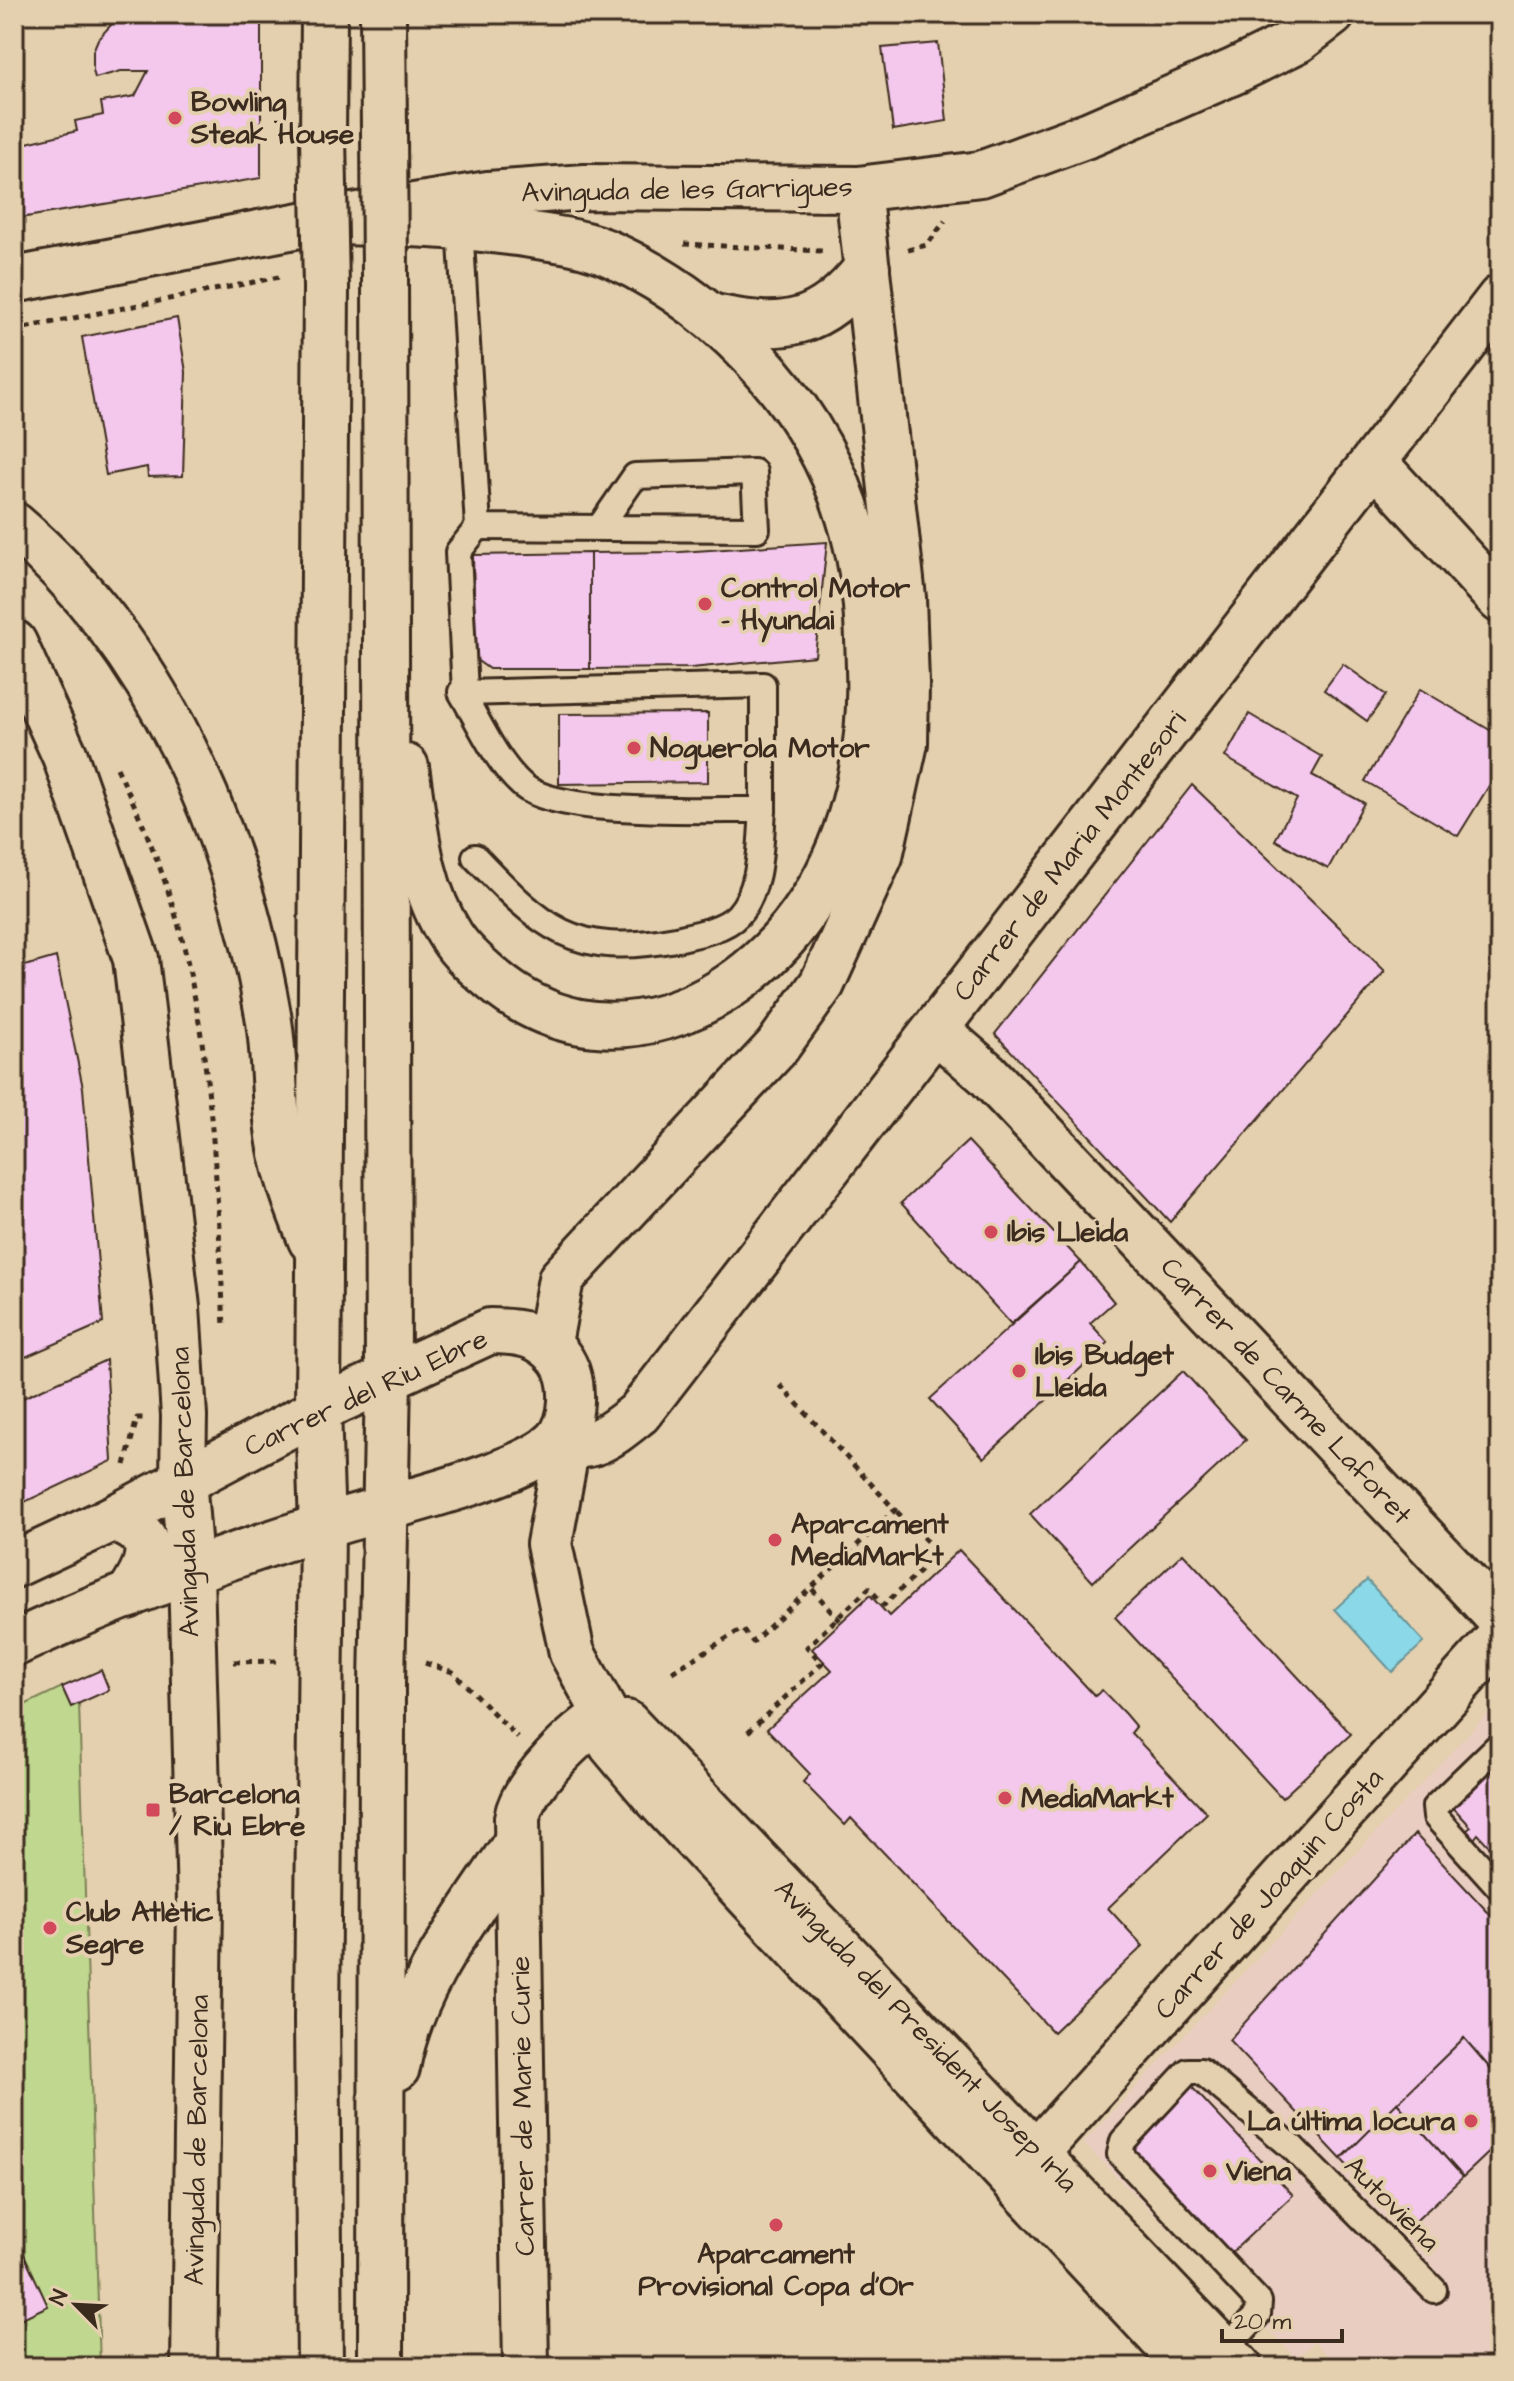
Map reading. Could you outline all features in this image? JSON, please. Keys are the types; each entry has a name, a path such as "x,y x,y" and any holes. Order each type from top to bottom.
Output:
{"main road":[{"path":"320,2367 317,2018 322,1527 318,1410 326,288 324,14"},
{"path":"381,2367 388,1377 383,14"},
{"name":"Avinguda de les Garrigues","path":"14,280 316,222 488,194 585,187 858,189 981,174 1090,134 1235,71 1298,40 1332,14"},
{"path":"14,1644 86,1610 322,1527 505,1471 554,1444 571,1414 564,1363 549,1343 561,1279 777,1047 822,984 880,856 905,743 903,598 858,189"},
{"path":"316,222 460,225 583,244 614,255 714,317 787,398 814,440 839,492 856,541 868,642 866,757 854,806 835,858 813,900 785,938 749,972 704,1002 662,1020 620,1026 577,1022 542,1012 509,993 477,966 453,939 435,908 422,870 384,614"},
{"path":"714,317 767,326 796,322 843,298 867,268"},
{"name":"Carrer de Maria Montesori","path":"554,1444 575,1448 598,1441 639,1413 1500,298"},
{"path":"1374,462 1500,600"},
{"path":"14,525 93,606 146,679 190,759 228,850 252,931 269,1019 279,1136 287,1176 320,1261"},
{"name":"Avinguda de Barcelona","path":"19,664 81,798 136,959 177,1307 184,1416 183,1479 191,1574 200,1903 194,2367"},
{"name":"Carrer de Carme Laforet","path":"936,1030 987,1074 1500,1619"},
{"name":"Carrer del Riu Ebre","path":"14,1565 112,1519 318,1410 490,1331 520,1331 549,1343"},
{"path":"570,1396 610,1410 639,1413"},
{"name":"Avinguda del President Josep Irla","path":"554,1444 563,1468 550,1524 551,1570 572,1653 611,1733 1217,2362"},
{"path":"505,1471 533,1497 550,1524"},
{"path":"112,1519 136,1529 147,1545 148,1567 128,1596"},
{"name":"Carrer de Joaquin Costa","path":"1037,2152 1500,1637"},
{"name":"Avinguda del President Josep Irla","path":"611,1733 632,1725 1037,2152 1217,2362"},
{"path":"381,2185 403,2035 419,1995 514,1846 517,1818 524,1795 543,1751 580,1730 611,1733"},
{"name":"Carrer de Marie Curie","path":"514,1846 521,1922 526,2367"}],"lane":[{"path":"460,225 478,527 458,552 465,693"},
{"path":"478,527 599,528 757,529 754,472 635,476 599,528"},
{"path":"475,857 538,918 591,943 630,947 711,930 737,917 756,883 763,810 763,685 461,692 508,768 523,785 540,795 578,805 763,810"},
{"path":"1500,1744 1435,1807 1436,1817 1500,1888"},
{"name":"Autoviena","path":"1217,2362 1258,2314 1259,2302 1120,2154 1123,2141 1188,2071 1201,2071 1292,2147 1434,2290"}],"path":[{"path":"748,1732 822,1663 807,1647 840,1620 869,1588 884,1605 939,1553 780,1385"},
{"path":"672,1672 742,1629 753,1642 895,1510"},
{"path":"811,1588 840,1620"},
{"path":"446,1669 543,1751"}],"shaded area":[{"path":"1500,1700 1500,2367 1340,2367 1314,2342 1297,2359 1083,2143"}],"green space":[{"name":"Club Atlètic Segre","path":"62,1687 71,1707 79,1703 100,2367 14,2367 14,1710"}],"water":[{"path":"1367,1580 1424,1642 1392,1672 1335,1609"}],"building":[{"name":"Bowling Steak House","path":"121,14 261,14 261,178 14,219 14,146 77,131 75,121 103,115 101,102 135,96 148,71 121,71 95,78 93,70 93,51 98,39"},
{"path":"938,43 947,121 893,130 882,48"},
{"path":"177,318 186,372 183,476 148,477 147,467 106,475 82,337"},
{"name":"Control Motor - Hyundai","path":"827,542 815,656 691,668 590,669 590,553 680,552"},
{"path":"590,553 590,669 489,669 475,659 473,555"},
{"path":"1343,664 1386,695 1367,721 1324,690"},
{"path":"1420,689 1500,736 1500,768 1458,836 1365,781"},
{"name":"Noguerola Motor","path":"708,713 708,782 559,784 559,714"},
{"path":"1249,714 1322,757 1312,775 1364,803 1328,869 1275,840 1297,799 1225,757"},
{"path":"1192,785 1385,971 1170,1222 995,1034"},
{"path":"56,957 83,1088 103,1323 14,1362 14,969"},
{"name":"Ibis Lleida","path":"968,1141 1081,1262 1011,1324 901,1203"},
{"name":"Ibis Budget Lleida","path":"1081,1262 1114,1302 1090,1323 1108,1343 984,1458 930,1399"},
{"path":"106,1360 112,1461 14,1507 14,1402"},
{"path":"1183,1371 1246,1440 1093,1582 1030,1514"},
{"name":"MediaMarkt","path":"959,1550 1095,1696 1102,1690 1125,1714 1136,1727 1131,1733 1207,1813 1108,1908 1143,1946 1053,2032 851,1818 845,1825 803,1782 810,1774 767,1729 832,1670 812,1649 870,1595 889,1616"},
{"path":"1183,1553 1351,1734 1282,1798 1115,1617"},
{"path":"101,1670 109,1690 71,1707 62,1687"},
{"path":"1500,1763 1500,1858 1478,1834 1474,1839 1466,1831 1471,1827 1452,1806"},
{"path":"1415,1834 1500,1925 1500,2080 1464,2038 1341,2159 1229,2040"},
{"path":"1464,2038 1500,2080 1500,2142 1463,2177 1397,2103"},
{"name":"Viena","path":"1188,2083 1293,2195 1229,2255 1129,2149"},
{"path":"1397,2103 1463,2177 1406,2230 1341,2159"},
{"path":"14,2233 48,2306 14,2322"}],"place":[{"name":"Bowling Steak House","path":"175,118"},
{"name":"Control Motor - Hyundai","path":"705,604"},
{"name":"Noguerola Motor","path":"634,748"},
{"name":"Ibis Lleida","path":"991,1232"},
{"name":"Ibis Budget Lleida","path":"1019,1371"},
{"name":"Aparcament MediaMarkt","path":"775,1540"},
{"name":"MediaMarkt","path":"1005,1798"},
{"name":"Barcelona / Riu Ebre","path":"153,1810"},
{"name":"Club Atlètic Segre","path":"50,1928"},
{"name":"La última locura","path":"1471,2121"},
{"name":"Viena","path":"1210,2171"},
{"name":"Aparcament Provisional Copa d'Or","path":"776,2225"}]}
